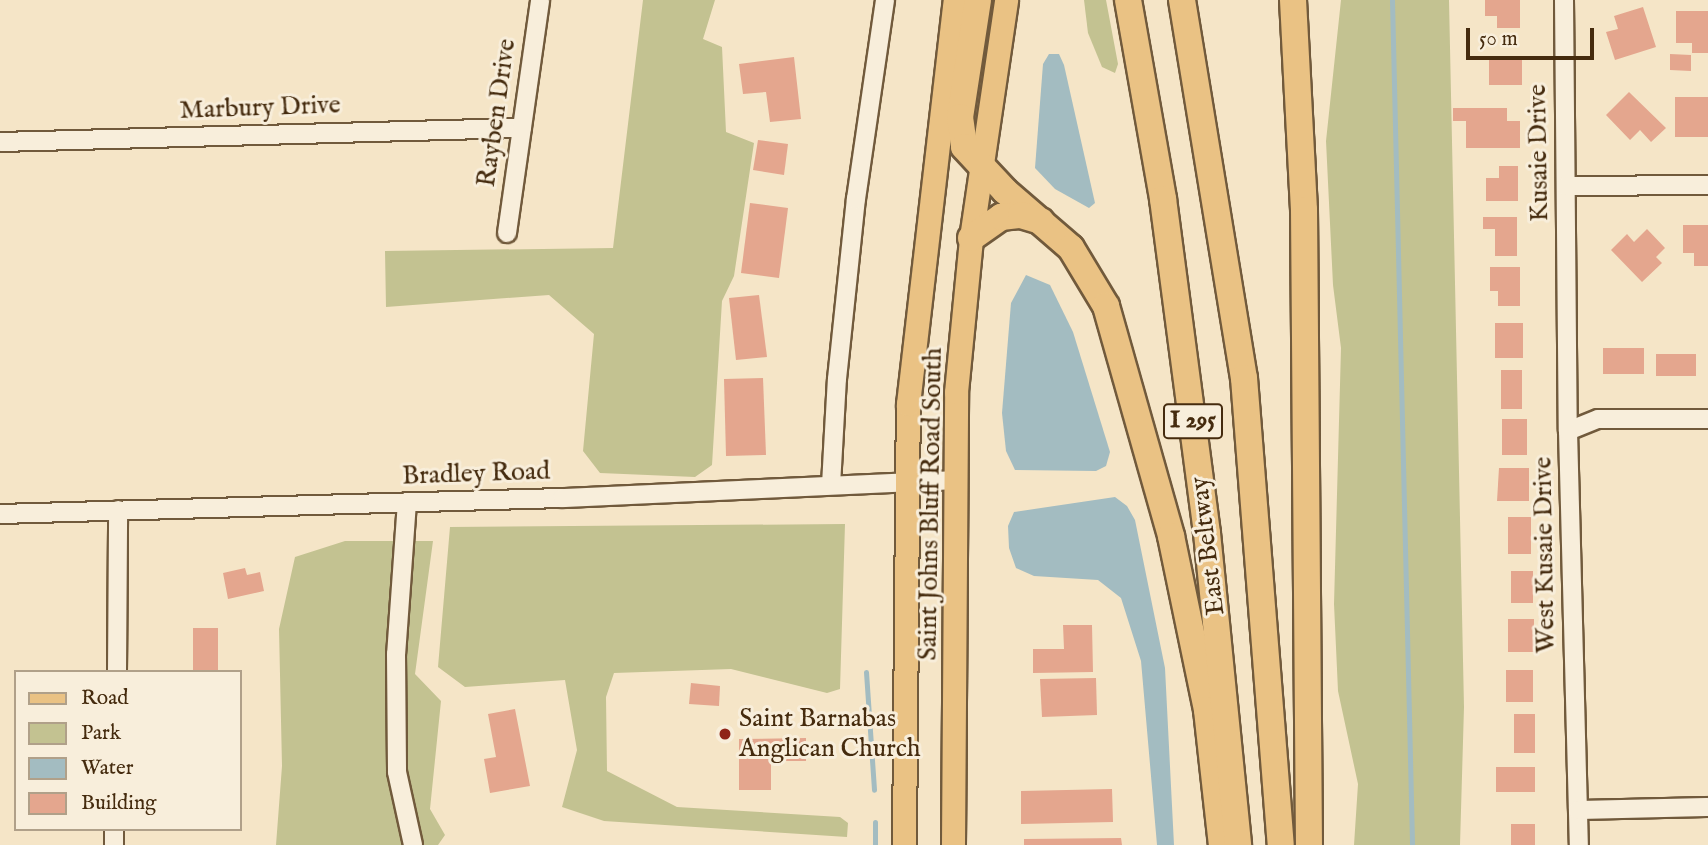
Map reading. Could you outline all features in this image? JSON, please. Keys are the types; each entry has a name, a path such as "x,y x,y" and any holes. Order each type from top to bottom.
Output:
{"highway":[{"path":"978,0 960,117 964,147 982,170 1048,224 1071,248 1105,306 1136,403 1171,536 1207,710 1222,845"},
{"name":"East Beltway","path":"1128,0 1163,199 1204,506 1238,845"},
{"name":"East Beltway","path":"1182,0 1244,378 1281,845"},
{"path":"1293,0 1304,223 1309,845"},
{"path":"971,239 991,221 1011,215 1048,224"}],"main road":[{"name":"Saint Johns Bluff Road South","path":"904,845 906,481 917,298 955,0"},
{"name":"Saint Johns Bluff Road South","path":"953,845 956,392 971,239 1006,0"}],"street":[{"name":"Rayben Drive","path":"507,233 540,0"},
{"path":"831,485 852,234 885,0"},
{"name":"Kusaie Drive","path":"1564,0 1567,263"},
{"name":"Marbury Drive","path":"0,142 522,128"},
{"path":"1566,186 1708,185"},
{"name":"West Kusaie Drive","path":"1567,263 1568,431 1579,845"},
{"path":"1568,431 1598,419 1708,419"},
{"name":"Bradley Road","path":"0,514 407,502 954,480"},
{"path":"407,502 396,654 397,772 413,845"},
{"path":"117,670 118,510"},
{"path":"1578,810 1708,807"}],"green space":[{"path":"643,0 715,0 703,39 722,47 726,132 754,143 734,276 722,301 712,465 695,477 600,473 583,451 594,334 549,295 386,307 385,251 613,248"},
{"path":"1084,0 1106,0 1118,64 1115,73 1102,67 1088,33"},
{"path":"1341,0 1449,0 1464,707 1460,845 1354,845 1358,784 1338,691 1334,604 1341,348 1333,285 1326,141"},
{"path":"845,524 840,689 827,693 731,669 614,673 606,697 607,771 677,807 840,817 848,823 847,837 604,821 562,807 577,750 565,680 465,687 438,667 450,527"},
{"path":"345,541 433,541 415,674 441,701 430,809 445,835 438,845 276,845 282,766 279,629 295,557"}],"water":[{"path":"1049,54 1059,54 1064,65 1095,203 1089,208 1055,189 1035,168 1043,64"},
{"path":"1026,275 1050,285 1073,332 1110,452 1106,466 1096,471 1015,470 1006,451 1002,413 1011,303"},
{"path":"1115,497 1127,506 1135,520 1165,668 1174,845 1157,845 1141,661 1121,598 1098,580 1034,576 1016,568 1009,548 1008,526 1014,512"}],"building":[{"path":"1485,0 1520,0 1520,28 1497,28 1497,16 1485,16"},
{"path":"1643,7 1656,47 1615,60 1606,32 1618,29 1614,16"},
{"path":"1676,11 1708,11 1708,53 1692,53 1692,43 1676,43"},
{"path":"1670,54 1691,55 1691,71 1670,70"},
{"path":"1489,56 1522,56 1522,85 1489,85"},
{"path":"794,57 801,119 770,122 766,92 743,94 739,64"},
{"path":"1629,92 1666,128 1651,142 1640,130 1630,140 1606,115"},
{"path":"1675,97 1708,97 1708,137 1675,137"},
{"path":"1453,108 1507,108 1507,121 1520,121 1520,148 1466,148 1466,121 1453,121"},
{"path":"758,140 788,144 784,175 753,170"},
{"path":"1499,166 1518,166 1518,201 1486,201 1486,178 1499,178"},
{"path":"750,203 788,208 779,278 741,273"},
{"path":"1483,217 1517,217 1517,256 1495,256 1495,229 1483,229"},
{"path":"1683,225 1708,225 1708,266 1694,266 1694,253 1683,253"},
{"path":"1647,229 1665,248 1656,257 1662,263 1642,282 1611,250 1627,234 1634,242"},
{"path":"1490,267 1520,267 1520,306 1498,306 1498,291 1490,291"},
{"path":"759,295 767,357 736,360 729,298"},
{"path":"1495,323 1523,323 1523,358 1495,358"},
{"path":"1603,348 1644,348 1644,374 1603,374"},
{"path":"1656,354 1696,354 1696,376 1656,376"},
{"path":"1501,370 1522,370 1522,409 1501,409"},
{"path":"763,378 766,455 726,456 724,379"},
{"path":"1502,419 1527,419 1527,455 1502,455"},
{"path":"1499,468 1529,468 1529,501 1497,501"},
{"path":"1508,517 1531,517 1531,554 1508,554"},
{"path":"245,568 247,575 260,572 264,591 228,599 223,573"},
{"path":"1511,571 1533,571 1533,603 1511,603"},
{"path":"1508,619 1534,619 1534,652 1508,652"},
{"path":"1063,625 1092,625 1093,672 1033,673 1033,649 1064,649"},
{"path":"193,628 218,628 218,670 193,670"},
{"path":"1506,670 1533,670 1533,702 1506,702"},
{"path":"1096,678 1097,715 1042,717 1040,679"},
{"path":"691,683 720,686 719,706 689,704"},
{"path":"515,709 530,786 490,793 484,759 496,757 488,714"},
{"path":"1514,714 1535,714 1535,753 1514,753"},
{"path":"806,738 806,761 771,761 771,790 739,790 739,739"},
{"path":"1496,767 1535,767 1535,792 1496,792"},
{"path":"1112,789 1113,822 1021,824 1021,791"},
{"path":"1511,824 1535,824 1535,845 1511,845"},
{"path":"1121,838 1122,845 1024,845 1024,839"}],"waterway":[{"path":"1392,0 1412,845"},
{"path":"866,672 874,790"},
{"path":"875,822 875,845"}],"place":[{"name":"Saint Barnabas Anglican Church","path":"725,734"}]}
